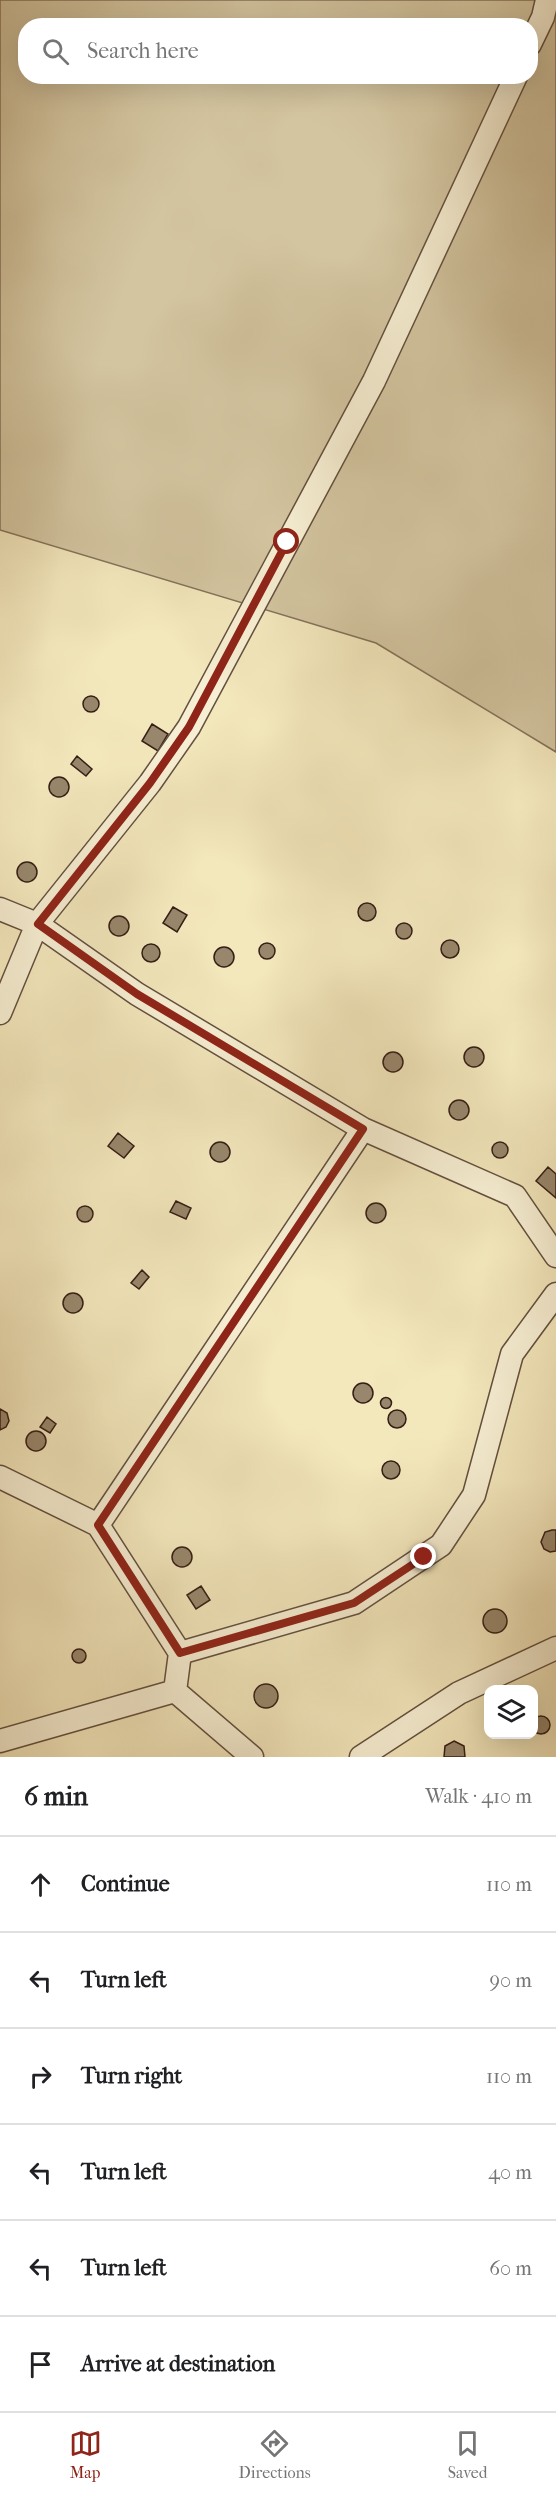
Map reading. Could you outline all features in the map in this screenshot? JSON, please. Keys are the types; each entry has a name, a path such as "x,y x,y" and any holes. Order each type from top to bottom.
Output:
{"street":[{"path":"538,28 547,0"},
{"path":"0,1013 38,924 150,783 189,727 375,381 512,84"},
{"path":"0,909 38,924 137,994 363,1129 515,1196 556,1256"},
{"path":"98,1525 363,1129"},
{"path":"180,1653 354,1603 441,1545 474,1496 512,1354 556,1294"},
{"path":"0,1477 98,1525 180,1653 175,1691"},
{"path":"361,1757 459,1694 556,1648"},
{"path":"0,1741 175,1691"},
{"path":"175,1691 252,1757"}],"shaded area":[{"path":"0,0 556,0 556,752 376,643 0,530"}],"building":[{"path":"88,696 94,696 99,704 97,710 88,712 83,707 83,701"},
{"path":"152,724 168,734 158,751 142,741"},
{"path":"77,756 92,769 86,776 71,764"},
{"path":"59,777 66,780 69,787 66,794 59,797 52,794 49,787 52,780"},
{"path":"27,862 34,865 37,872 34,879 27,882 20,879 17,872 20,865"},
{"path":"367,903 373,906 376,912 373,918 367,921 361,918 358,912 361,906"},
{"path":"173,907 187,915 177,932 163,923"},
{"path":"119,916 126,919 129,926 126,933 119,936 112,933 109,926 112,919"},
{"path":"401,923 407,923 412,931 410,937 401,939 396,934 396,928"},
{"path":"446,940 454,940 459,945 457,956 446,958 441,953 441,945"},
{"path":"267,943 273,945 275,951 273,957 267,959 261,957 259,951 261,945"},
{"path":"151,944 157,947 160,953 157,959 151,962 145,959 142,953 145,947"},
{"path":"224,947 231,950 234,957 231,964 224,967 217,964 214,957 217,950"},
{"path":"474,1047 481,1050 484,1057 481,1064 474,1067 467,1064 464,1057 467,1050"},
{"path":"393,1052 400,1055 403,1062 400,1069 393,1072 386,1069 383,1062 386,1055"},
{"path":"459,1100 466,1103 469,1110 466,1117 459,1120 452,1117 449,1110 452,1103"},
{"path":"118,1133 134,1146 124,1158 108,1146"},
{"path":"216,1142 224,1142 230,1148 230,1156 224,1162 216,1162 210,1156 210,1148"},
{"path":"500,1142 508,1150 500,1158 492,1150"},
{"path":"548,1167 556,1174 556,1198 536,1181"},
{"path":"176,1201 191,1208 186,1219 170,1212"},
{"path":"376,1203 383,1206 386,1213 383,1220 376,1223 369,1220 366,1213 369,1206"},
{"path":"82,1206 88,1206 93,1214 91,1220 82,1222 77,1217 77,1211"},
{"path":"142,1270 149,1277 139,1289 131,1283"},
{"path":"73,1293 80,1296 83,1303 80,1310 73,1313 66,1310 63,1303 66,1296"},
{"path":"363,1383 370,1386 373,1393 370,1400 363,1403 356,1400 353,1393 356,1386"},
{"path":"386,1397 392,1403 386,1409 380,1403"},
{"path":"0,1409 7,1413 9,1421 6,1427 0,1430"},
{"path":"397,1410 403,1413 406,1419 403,1425 397,1428 391,1425 388,1419 391,1413"},
{"path":"47,1417 56,1424 50,1433 40,1427"},
{"path":"36,1431 43,1434 46,1441 43,1448 36,1451 29,1448 26,1441 29,1434"},
{"path":"391,1461 397,1464 400,1470 397,1476 391,1479 385,1476 382,1470 385,1464"},
{"path":"556,1530 556,1551 550,1552 544,1549 541,1542 545,1532"},
{"path":"182,1547 189,1550 192,1557 189,1564 182,1567 175,1564 172,1557 175,1550"},
{"path":"201,1586 210,1600 196,1609 187,1595"},
{"path":"495,1609 503,1613 507,1621 503,1629 495,1633 487,1629 483,1621 487,1613"},
{"path":"79,1649 84,1651 86,1656 84,1661 79,1663 74,1661 72,1656 74,1651"},
{"path":"266,1684 275,1687 278,1696 275,1705 266,1708 257,1705 254,1696 257,1687"},
{"path":"538,1716 545,1716 550,1721 548,1732 538,1734"},
{"path":"454,1741 464,1746 465,1757 444,1757 445,1746"}],"route":[{"path":"287,542 189,727 150,783 38,924 137,994 363,1129 98,1525 180,1653 354,1603 424,1557"}]}
